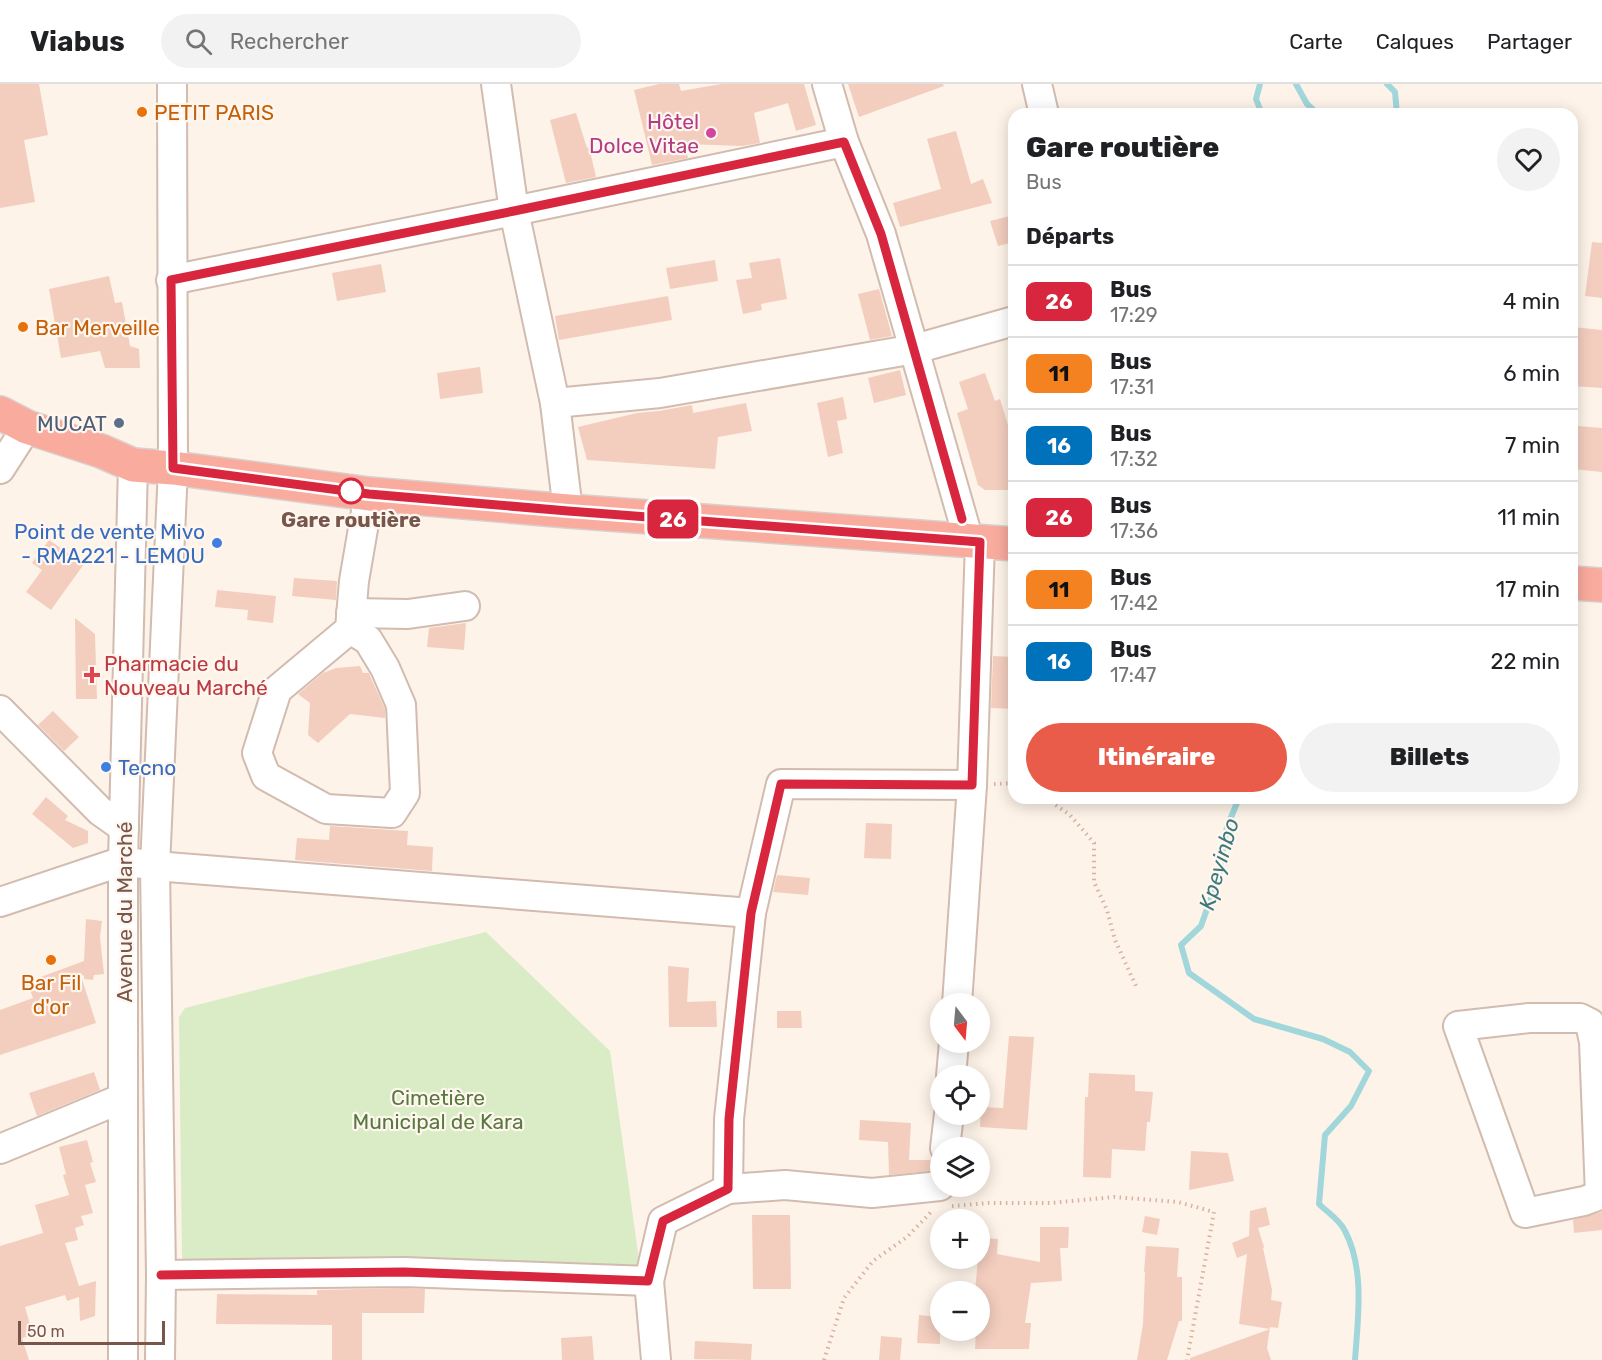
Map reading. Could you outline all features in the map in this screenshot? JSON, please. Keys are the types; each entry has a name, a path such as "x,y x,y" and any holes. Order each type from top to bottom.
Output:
{"highway":[{"path":"14,420 133,465 173,468 369,494 1008,544"},
{"path":"1578,583 1602,585"}],"street":[{"name":"Avenue du Marché","path":"160,1360 161,1275 155,866 173,468 172,84"},
{"path":"496,84 514,211 555,403 568,511"},
{"path":"827,84 844,142 881,234 974,542 972,785 958,993"},
{"path":"1037,84 1043,108"},
{"path":"171,280 844,142"},
{"path":"555,403 660,393 915,349 1008,323"},
{"path":"0,469 14,420"},
{"name":"Avenue du Marché","path":"123,1360 123,861 133,465"},
{"path":"369,494 354,581 350,621 368,640 385,668 401,705 405,794 392,813 326,809 266,776 257,753 278,690 350,621 465,606"},
{"path":"0,710 100,812 124,828"},
{"path":"728,1189 729,1119 751,913 781,784 972,785"},
{"path":"0,902 123,861 155,866 751,913"},
{"path":"1529,1018 1580,1018 1590,1023 1598,1042 1601,1195 1584,1201 1526,1213 1458,1026 1529,1018"},
{"path":"0,1149 123,1098"},
{"path":"656,1360 648,1281 663,1221 728,1189 785,1185 872,1192 930,1193"},
{"path":"161,1275 404,1272 648,1281"}],"path":[{"path":"1054,804 1070,815 1094,843 1094,882 1107,910 1115,940 1136,986"},
{"path":"824,1360 844,1298 873,1261 907,1237 936,1197"},
{"path":"959,1197 988,1203 1050,1203 1114,1197 1178,1202 1214,1212 1187,1360"}],"green space":[{"name":"Cimetière Municipal de Kara","path":"486,932 610,1051 640,1267 187,1270 182,1257 179,1017 185,1008"}],"building":[{"path":"0,84 39,84 48,135 24,140 35,202 0,208"},
{"path":"659,84 679,84 681,91 721,84 804,84 816,125 796,131 788,103 754,113 760,143 743,146 685,144 688,158 652,165 634,90"},
{"path":"848,84 943,84 944,86 859,117"},
{"path":"576,113 587,148 589,147 596,177 566,183 550,120"},
{"path":"956,131 971,184 983,179 992,203 900,227 893,203 941,189 927,139"},
{"path":"1008,216 1008,244 998,246 990,221"},
{"path":"1592,242 1602,243 1602,298 1585,296"},
{"path":"780,258 787,299 761,304 762,310 743,314 736,280 752,278 749,263"},
{"path":"715,260 718,281 670,289 666,268"},
{"path":"381,264 386,292 337,301 332,273"},
{"path":"109,276 115,303 122,302 130,346 139,349 140,368 105,368 100,351 61,358 49,289"},
{"path":"879,289 892,336 870,340 858,294"},
{"path":"668,296 672,320 559,340 555,316"},
{"path":"1578,328 1602,330 1602,388 1578,386"},
{"path":"480,367 483,393 440,399 437,373"},
{"path":"900,370 906,395 874,403 868,378"},
{"path":"985,373 995,401 1000,399 1008,425 1008,490 985,490 978,485 957,413 968,409 959,382"},
{"path":"843,397 847,419 837,421 843,453 828,457 817,403"},
{"path":"746,403 752,431 718,437 715,469 587,460 578,427 637,413 692,405 693,413"},
{"path":"1578,426 1602,428 1602,472 1578,470"},
{"path":"49,540 84,564 51,610 26,592 42,570 32,563"},
{"path":"294,578 337,581 336,600 292,596"},
{"path":"217,590 276,596 273,623 247,620 248,610 215,607"},
{"path":"75,618 95,634 97,699 76,699"},
{"path":"466,623 464,650 427,647 429,628"},
{"path":"993,656 1008,657 1008,709 991,708"},
{"path":"360,666 363,673 369,673 385,709 385,718 350,714 318,743 308,735 310,703 298,694 323,673 336,668"},
{"path":"53,711 79,737 64,751 38,725"},
{"path":"46,797 68,816 65,820 88,831 88,843 73,848 32,814"},
{"path":"866,823 892,824 891,859 864,858"},
{"path":"330,826 408,831 407,845 433,847 432,871 295,860 297,838 329,840"},
{"path":"777,875 810,878 808,895 773,892"},
{"path":"86,919 102,921 100,937 104,974 94,975 93,980 84,979 84,975 81,976 96,1023 0,1055 0,1010 33,998 27,982 84,961"},
{"path":"668,966 689,968 687,1002 716,1001 717,1027 669,1027"},
{"path":"777,1011 801,1011 802,1028 777,1028"},
{"path":"1009,1036 1034,1037 1027,1130 980,1127 980,1125 990,1125 990,1107 1003,1108"},
{"path":"94,1072 100,1090 37,1116 29,1093"},
{"path":"1089,1073 1135,1075 1135,1091 1153,1092 1150,1122 1147,1122 1145,1151 1112,1149 1111,1178 1083,1177 1085,1097 1088,1097"},
{"path":"860,1120 911,1123 909,1160 930,1160 930,1171 889,1175 888,1142 859,1140"},
{"path":"87,1140 93,1162 90,1163 96,1182 85,1185 93,1213 81,1216 84,1225 75,1228 78,1240 65,1243 79,1286 96,1281 95,1316 80,1321 79,1297 67,1301 65,1295 25,1307 33,1335 22,1338 29,1360 0,1360 0,1246 43,1233 35,1205 69,1195 59,1147"},
{"path":"1191,1151 1228,1153 1234,1181 1189,1190"},
{"path":"1266,1207 1270,1225 1258,1228 1272,1290 1271,1300 1282,1302 1278,1328 1270,1327 1270,1329 1239,1324 1247,1254 1237,1258 1232,1243 1249,1236 1250,1211"},
{"path":"1602,1212 1602,1230 1574,1233 1573,1220"},
{"path":"752,1215 790,1215 791,1289 753,1289"},
{"path":"1145,1216 1160,1219 1157,1235 1142,1232"},
{"path":"1040,1227 1069,1227 1068,1248 1060,1248 1062,1281 1031,1283 1025,1323 1031,1323 1029,1349 975,1349 975,1341 990,1341 990,1281 976,1281 977,1269 990,1269 990,1238 998,1239 997,1254 1040,1262"},
{"path":"1146,1246 1179,1248 1177,1277 1182,1277 1182,1321 1179,1321 1167,1360 1137,1360 1143,1324"},
{"path":"425,1289 424,1313 362,1313 362,1360 332,1360 332,1325 216,1324 217,1294 317,1295 317,1290"},
{"path":"919,1315 930,1316 930,1341 940,1341 940,1344 917,1343"},
{"path":"1270,1329 1267,1348 1271,1360 1190,1360 1190,1358"},
{"path":"592,1336 594,1360 562,1360 561,1338"},
{"path":"881,1336 902,1338 900,1360 879,1360"},
{"path":"695,1341 752,1344 751,1360 694,1359"}],"waterway":[{"name":"Kpeyinbo","path":"1260,84 1256,99 1260,108"},
{"name":"Kpeyinbo","path":"1296,84 1311,108"},
{"name":"Kpeyinbo","path":"1387,84 1395,92 1396,108"},
{"name":"Kpeyinbo","path":"1237,804 1227,827 1219,875 1201,926 1181,945 1189,973 1254,1019 1323,1039 1350,1052 1369,1071 1351,1106 1325,1135 1319,1204 1343,1227 1355,1261 1359,1294 1355,1360"}],"bus line":[{"name":"26","path":"161,1275 404,1272 648,1281 663,1221 728,1189 729,1119 751,913 781,784 972,785 980,542 369,494 173,468 171,280 844,142 881,234 962,519"}],"place":[{"name":"PETIT PARIS","path":"142,112"},
{"name":"Hôtel Dolce Vitae","path":"711,133"},
{"name":"Bar Merveille","path":"23,327"},
{"name":"MUCAT","path":"119,423"},
{"name":"Gare routière","path":"351,491"},
{"name":"Point de vente Mivo - RMA221 - LEMOU","path":"217,543"},
{"name":"Pharmacie du Nouveau Marché","path":"92,675"},
{"name":"Tecno","path":"106,767"},
{"name":"Bar Fil d'or","path":"51,960"}]}
